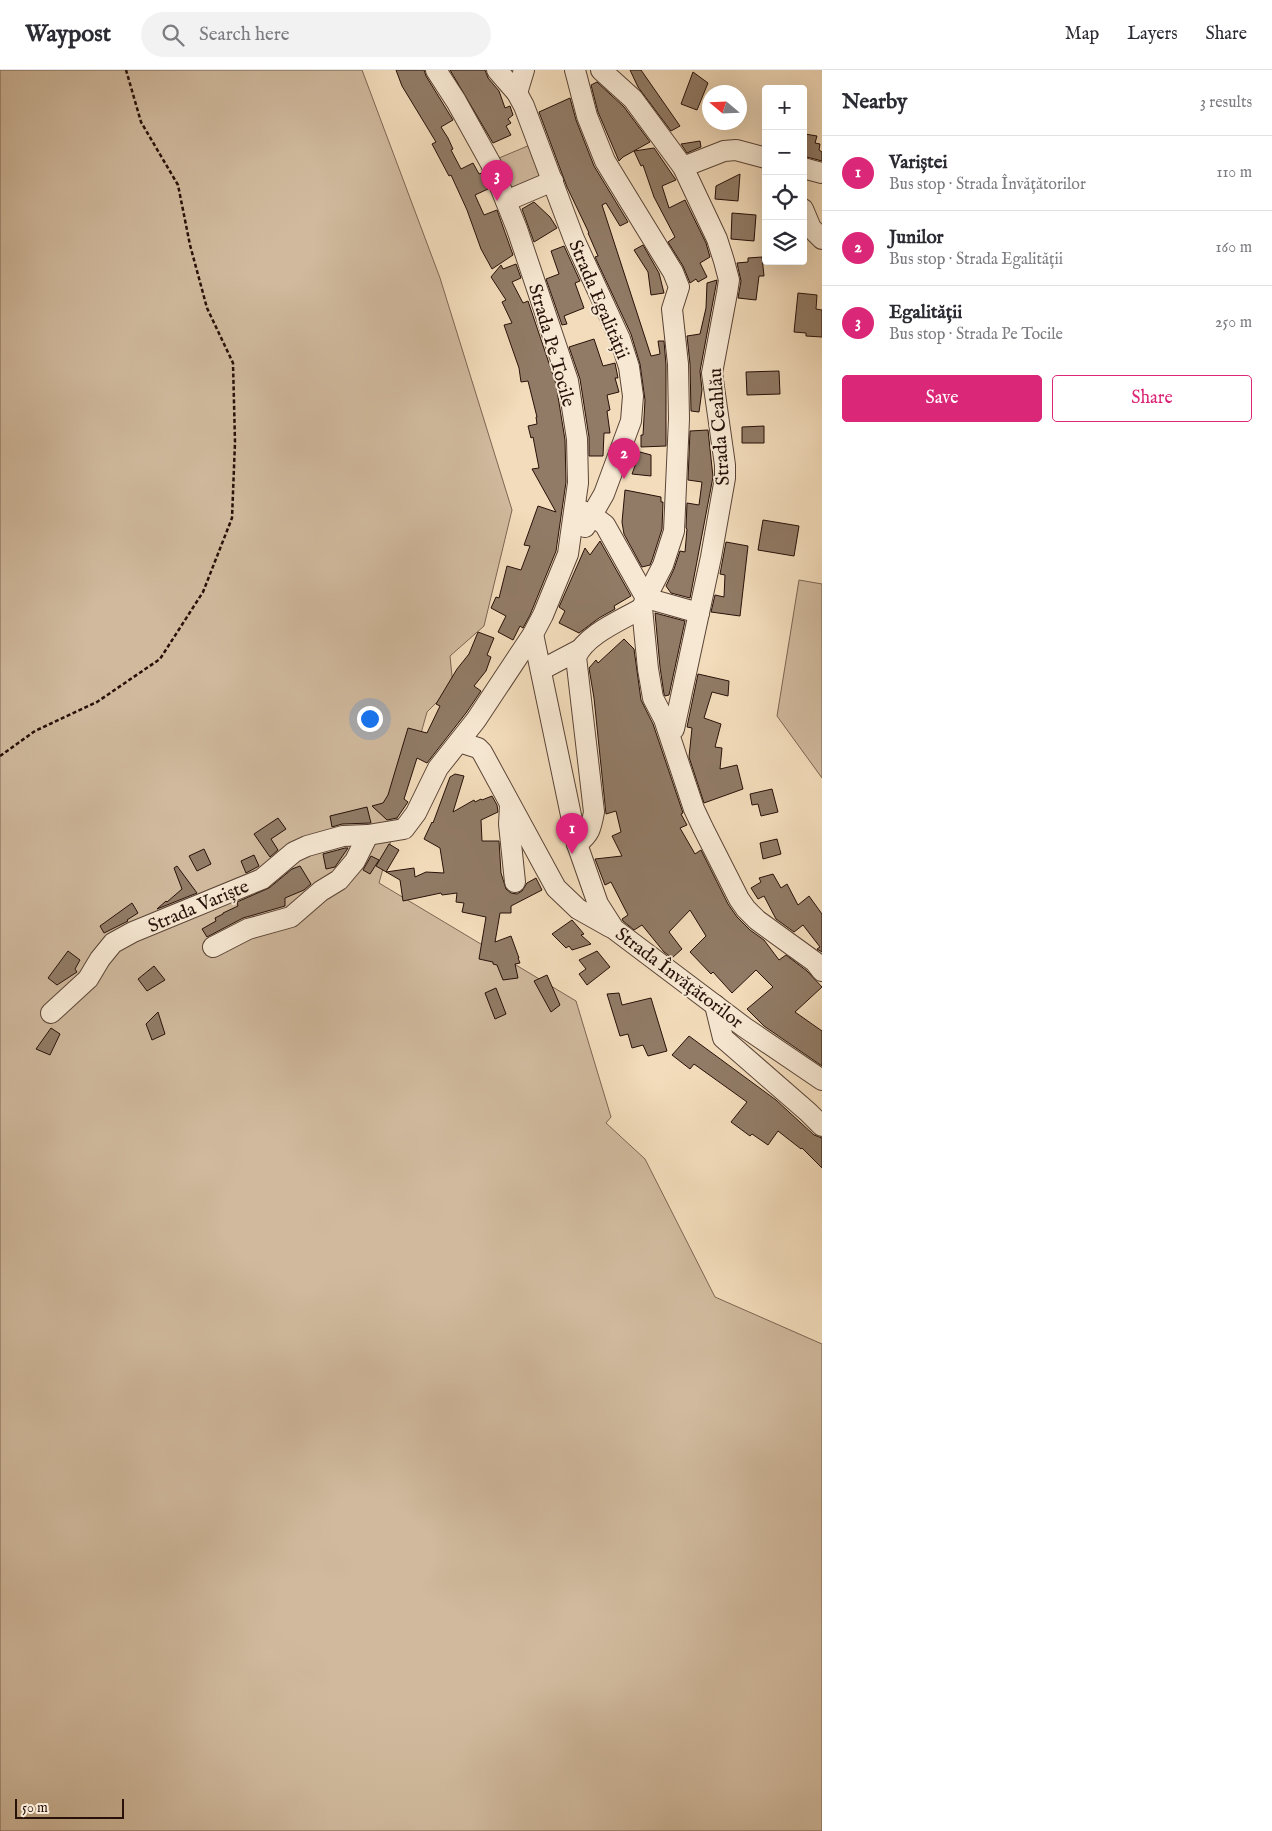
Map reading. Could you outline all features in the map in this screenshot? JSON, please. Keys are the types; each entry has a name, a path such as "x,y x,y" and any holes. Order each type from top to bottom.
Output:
{"street":[{"name":"Strada Pe Tocile","path":"436,70 456,101 491,164 517,229 568,381 577,439 578,484 583,511 568,554 543,615 533,634"},
{"path":"497,70 517,93"},
{"path":"517,93 524,70"},
{"path":"541,670 579,650 596,635 644,603 663,565 674,531 679,419 678,364 672,309 679,287 674,272 605,160 587,116 576,70"},
{"name":"Strada Ceahlău","path":"601,70 633,99 683,167 717,239 728,280 725,309 712,373 725,465 725,478 721,510 674,729"},
{"name":"Strada Egalității","path":"517,93 524,106 574,239 620,339 629,367 633,396 631,421 625,440 604,494 583,511"},
{"path":"683,167 724,151 736,150 762,157"},
{"path":"807,169 822,173"},
{"path":"506,201 553,181"},
{"path":"807,218 811,228 822,239"},
{"path":"583,511 605,525 644,603 648,669 653,698 664,719 694,809 739,899 757,920 814,962 822,971"},
{"path":"644,603 699,613"},
{"name":"Strada Învățătorilor","path":"533,634 577,844 598,904 614,929 715,1005 822,1080"},
{"name":"Strada Variște","path":"51,1013 88,979 113,942 262,879 294,852 307,846 343,836 368,835 404,829 411,822 432,777 476,720 533,634"},
{"path":"577,844 586,838 594,812 576,657 579,650"},
{"path":"459,742 478,748 482,752 556,888 578,909 614,929"},
{"path":"510,803 509,824 515,882"},
{"path":"213,947 248,929 291,917 321,891 339,880 355,861 368,835"},
{"path":"715,1005 722,1038 822,1126"}],"path":[{"path":"0,756 35,731 97,702 160,659 203,592 232,518 235,442 232,364 207,308 190,245 178,185 141,122 126,70"}],"shaded area":[{"path":"0,70 362,70 440,278 512,510 484,626 450,656 453,686 427,712 379,883 576,1001 611,1117 606,1123 645,1159 715,1297 822,1344 822,1831 0,1831"},
{"path":"530,145 543,174 512,188 499,158"},
{"path":"799,580 822,584 822,778 777,716"}],"building":[{"path":"396,70 424,70 453,120 441,127 448,138 453,149 451,150 461,169 473,163 479,174 482,173 488,189 475,195 484,215 497,210 513,255 492,269 481,249 467,210 451,175 449,176 432,144 436,142 402,86"},
{"path":"450,70 485,70 488,78 499,91 505,108 510,106 513,115 508,119 511,123 506,126 511,135 493,143"},
{"path":"630,70 641,70 680,126 671,131 638,87"},
{"path":"693,72 708,83 707,85 702,85 702,98 697,110 681,104"},
{"path":"597,82 624,107 650,142 619,161 598,112 591,85"},
{"path":"570,98 576,120 594,166 628,222 620,226 606,203 602,205 651,356 660,354 658,341 664,341 666,365 666,446 641,447 645,400 640,364 631,334 595,257 598,256 567,187 539,112"},
{"path":"807,134 817,136 815,143 820,144 819,150 822,152 822,161 807,157"},
{"path":"700,141 701,147 687,153 681,144"},
{"path":"654,148 676,180 662,186 669,208 685,200 706,243 710,257 700,263 707,277 698,282 696,279 690,283 683,266 668,242 675,237 654,197 643,165 641,166 634,151"},
{"path":"740,174 738,201 715,199 716,186"},
{"path":"534,202 550,217 557,228 534,242 522,209"},
{"path":"732,213 756,215 754,241 731,239"},
{"path":"643,245 659,273 664,293 651,295 648,272 634,250"},
{"path":"564,246 580,281 575,283 584,308 564,316 567,324 562,325 546,279 559,274 551,251"},
{"path":"762,257 764,276 759,276 756,300 738,298 741,281 737,263 748,262 748,258"},
{"path":"516,264 521,278 512,282 523,303 528,301 556,384 565,440 566,482 556,551 530,615 523,628 520,626 513,640 498,632 506,616 491,608 496,597 499,598 507,566 521,570 530,546 524,545 538,506 556,512 532,469 539,468 533,437 531,438 528,426 537,424 537,417 528,381 521,382 519,368 504,325 512,323 502,302 506,300 491,277 501,265 503,269"},
{"path":"717,280 700,371 702,390 699,412 691,411 690,364 687,336 700,334 706,308 707,283"},
{"path":"798,293 817,295 816,309 822,310 822,337 806,336 806,333 794,332"},
{"path":"594,339 603,366 615,363 618,378 615,378 619,392 607,395 610,410 607,411 610,433 604,433 603,456 589,456 589,437 580,379 569,347"},
{"path":"779,371 780,394 747,395 746,372"},
{"path":"764,426 764,443 742,443 742,427"},
{"path":"708,430 713,477 690,598 671,593 666,586 680,551 685,552 687,503 699,505 702,482 688,480 690,431"},
{"path":"640,452 651,455 651,476 632,474"},
{"path":"625,490 661,497 661,502 663,502 662,529 650,565 642,567 624,534 622,522"},
{"path":"763,520 799,526 794,556 758,550"},
{"path":"600,541 631,596 614,606 615,609 579,633 559,623 565,611 559,607 585,548 590,555"},
{"path":"726,542 748,546 740,616 711,612 715,595 724,597 725,575 720,574"},
{"path":"655,613 685,621 669,695 665,696 660,667"},
{"path":"478,632 494,638 487,655 491,657 486,671 474,686 481,691 427,763 417,758 404,799 408,802 397,818 387,820 372,806 383,803 388,795 408,728 427,733 440,706 436,704 457,669 469,654"},
{"path":"624,639 634,649 641,700 653,724 683,813 681,814 687,825 680,828 695,854 701,850 728,904 737,917 764,940 779,960 786,955 807,971 822,987 795,1012 822,1031 822,1066 764,1026 747,1009 773,987 756,970 732,993 713,972 711,974 690,952 706,936 690,910 669,932 682,949 672,958 664,952 642,925 634,930 623,921 622,919 628,915 611,882 605,885 595,859 622,856 612,836 621,832 616,811 606,814 589,668 596,660 598,663"},
{"path":"698,674 729,681 728,696 712,692 704,718 721,724 715,747 722,748 720,769 737,765 743,789 704,803 689,757 692,728 687,727"},
{"path":"455,774 464,776 453,812 474,800 475,802 492,796 497,805 498,812 481,820 482,841 499,841 501,873 506,889 511,893 517,894 522,891 527,883 536,878 542,890 511,906 511,913 500,913 495,942 511,936 520,963 515,964 518,978 503,980 497,965 493,964 493,962 479,959 486,917 462,912 464,903 456,902 457,893 442,895 441,893 403,901 400,880 386,872 414,868 415,877 426,872 444,873 440,848 424,839 433,823 450,777"},
{"path":"772,789 778,812 761,816 758,804 752,805 750,794"},
{"path":"367,807 371,823 342,824 332,827 330,816"},
{"path":"278,818 286,829 271,839 278,850 270,857 254,834"},
{"path":"777,839 781,854 763,859 760,843"},
{"path":"389,844 399,850 386,872 376,866"},
{"path":"348,848 335,867 326,869 323,854"},
{"path":"204,849 211,864 197,871 189,856"},
{"path":"254,855 259,866 246,873 241,861"},
{"path":"371,856 379,860 370,874 363,870"},
{"path":"177,866 197,893 157,909 182,889 174,868"},
{"path":"300,866 311,884 304,890 285,898 285,906 243,918 207,937 202,929 216,921 215,918 238,906 237,902 269,888 292,869"},
{"path":"773,874 781,888 787,884 798,905 809,896 822,914 822,952 817,949 820,947 803,925 794,932 776,919 764,896 758,899 751,888 761,882 759,878"},
{"path":"132,903 138,913 128,921 104,933 100,926"},
{"path":"572,920 584,934 581,935 591,944 572,950 569,946 566,948 552,934"},
{"path":"68,951 80,960 75,969 77,972 57,985 48,978"},
{"path":"597,951 610,967 587,985 579,974 586,969 579,960"},
{"path":"154,966 165,980 147,991 138,979"},
{"path":"547,975 560,1005 551,1012 534,981"},
{"path":"496,988 506,1014 495,1019 485,993"},
{"path":"619,993 622,1005 651,998 667,1051 648,1056 643,1045 632,1048 628,1034 620,1036 607,994"},
{"path":"158,1012 165,1034 152,1040 146,1024"},
{"path":"51,1028 60,1034 50,1055 36,1049"},
{"path":"689,1036 776,1100 814,1135 822,1138 822,1168 802,1148 778,1131 768,1145 752,1134 750,1136 731,1122 747,1102 694,1064 690,1069 672,1055"}],"place":[{"name":"Egalității","path":"497,201"},
{"name":"Junilor","path":"624,479"},
{"name":"Variștei","path":"572,854"}]}
